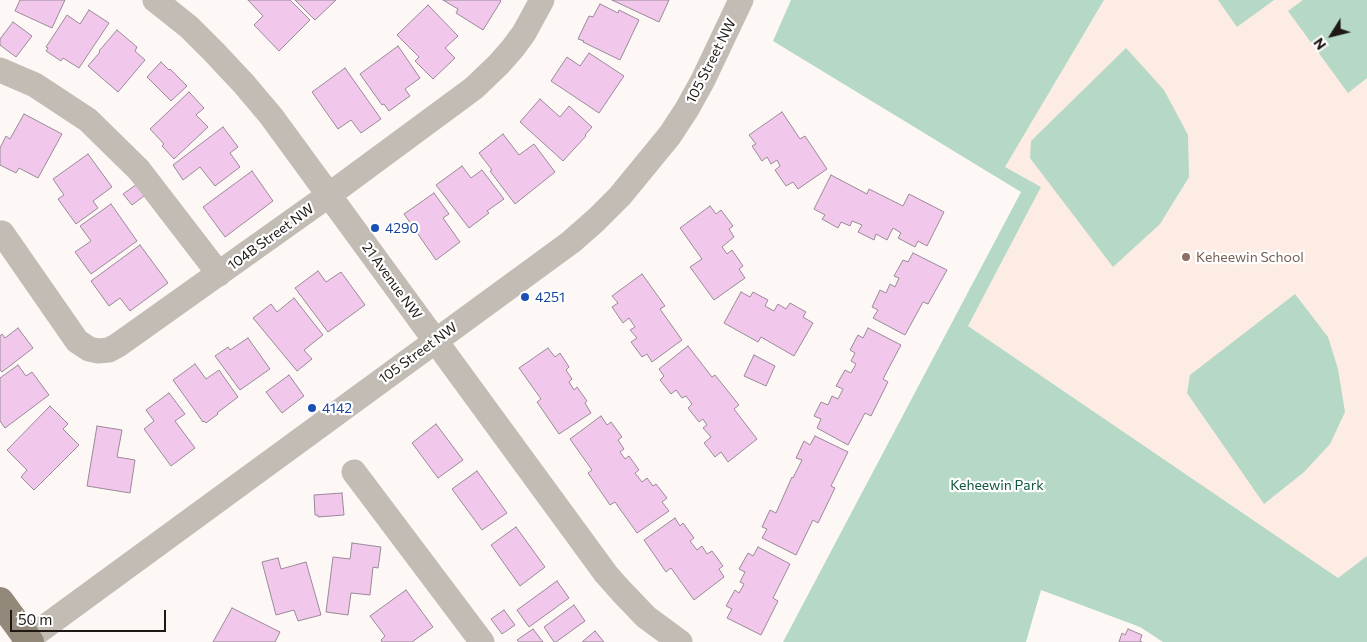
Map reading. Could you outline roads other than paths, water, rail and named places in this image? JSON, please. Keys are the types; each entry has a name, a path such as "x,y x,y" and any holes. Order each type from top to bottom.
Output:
{"main road":[{"path":"0,601 27,641"},
{"path":"0,629 27,641"}],"street":[{"name":"21 Avenue NW","path":"155,0 189,27 244,84 271,116 606,574 646,617 677,641"},
{"name":"104B Street NW","path":"2,233 77,341 89,349 109,350 118,346 329,195 487,77 524,33 542,0"},
{"name":"105 Street NW","path":"27,641 570,242 596,220 620,196 670,135 703,80 741,0"},
{"path":"0,70 35,85 88,120 139,170 219,274"},
{"path":"354,472 482,642"}],"place":[{"name":"4290","path":"375,228"},
{"name":"Keheewin School","path":"1186,257"},
{"name":"4251","path":"525,297"},
{"name":"4142","path":"312,408"}],"park label":[{"name":"Keheewin Park","path":"997,485"}]}
